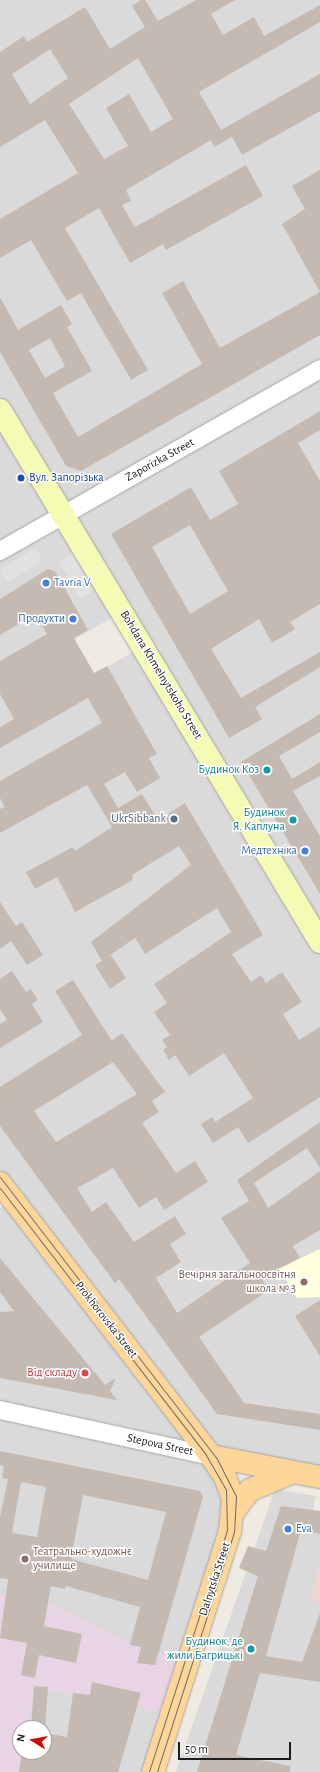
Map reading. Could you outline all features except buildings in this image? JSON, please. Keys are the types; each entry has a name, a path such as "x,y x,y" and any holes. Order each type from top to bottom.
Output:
{"main road":[{"name":"Bohdana Khmelnytskoho Street","path":"0,410 65,514 320,942"},
{"name":"Prokhorovska Street","path":"0,1182 211,1456"},
{"name":"Stepova Street","path":"211,1456 320,1477"},
{"name":"Dalnytska Street","path":"153,1772 234,1511 230,1487 211,1456"},
{"path":"234,1511 254,1488 294,1472"}],"street":[{"name":"Zaporizka Street","path":"0,552 320,369"},
{"name":"Stepova Street","path":"0,1410 211,1456"}],"shaded area":[{"path":"0,0 320,0 320,368 65,513 0,408"},
{"path":"320,370 320,939 67,514"},
{"path":"9,427 62,513 0,550 0,432"},
{"path":"64,516 122,612 0,682 0,553"},
{"path":"35,548 43,561 8,582 0,570"},
{"path":"74,553 95,591 80,599 59,561"},
{"path":"142,647 320,946 320,1476 204,1454 0,1182 0,694 14,719"},
{"path":"8,1203 197,1451 0,1408 0,1208"},
{"name":"Вечірня загальноосвітня школа № 3","path":"320,1249 320,1297 297,1298 279,1268"},
{"path":"0,1412 201,1457 230,1503 186,1658 130,1645 48,1604 0,1596"},
{"path":"275,1489 316,1496 308,1531 320,1534 320,1565 311,1600 320,1603 320,1772 176,1772"},
{"path":"320,1565 320,1603 310,1601"},
{"path":"0,1596 48,1604 130,1645 186,1658 168,1714 34,1686 28,1720 12,1720 12,1760 21,1760 19,1772 0,1772"},
{"path":"34,1686 168,1714 150,1772 19,1772 21,1760 52,1760 52,1720 28,1720"}],"tram line":[{"path":"0,1177 216,1457 236,1496 234,1532 157,1772"},
{"path":"0,1188 206,1455 226,1489 227,1530 149,1772"}],"place":[{"name":"Вул. Запорізька","path":"21,478"},
{"name":"Tavria V","path":"46,583"},
{"name":"Продукти","path":"73,619"},
{"name":"Будинок Коз","path":"267,770"},
{"name":"UkrSibbank","path":"174,819"},
{"name":"Будинок Я. Каплуна","path":"293,820"},
{"name":"Медтехніка","path":"305,851"},
{"name":"Вечірня загальноосвітня школа № 3","path":"304,1282"},
{"name":"Від складу","path":"85,1373"},
{"name":"Eva","path":"288,1529"},
{"name":"Театрально-художнє училище","path":"25,1559"},
{"name":"Будинок, де жили Багрицькі","path":"251,1649"}]}
